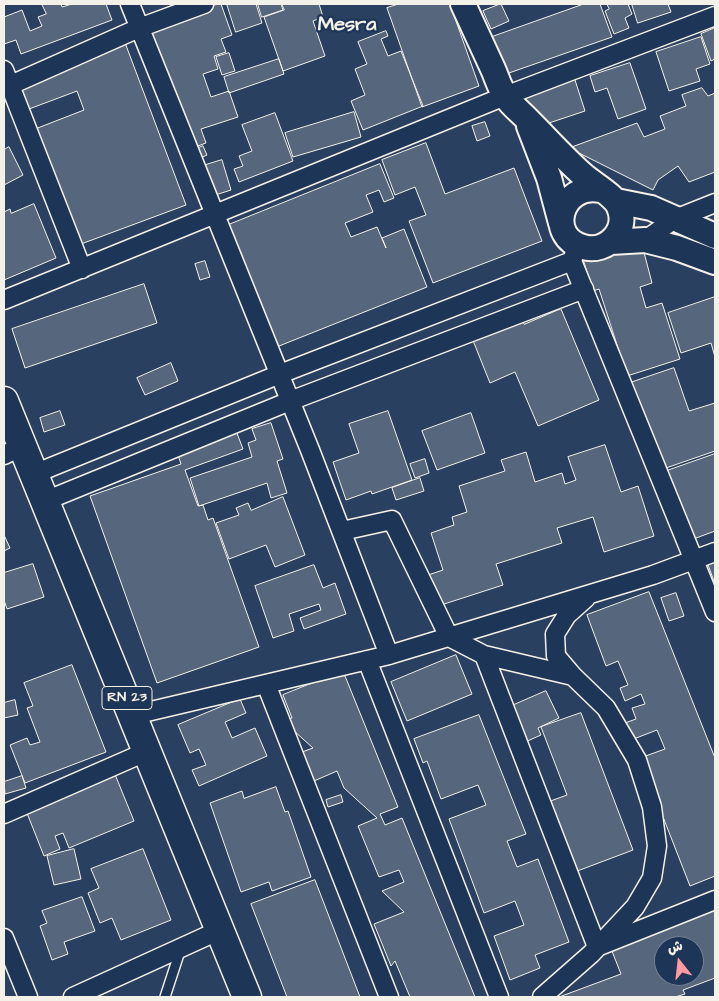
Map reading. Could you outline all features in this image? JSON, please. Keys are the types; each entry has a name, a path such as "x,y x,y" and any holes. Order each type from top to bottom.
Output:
{"main road":[{"path":"463,4 505,96 572,165 620,207 622,222 620,229 611,242"},
{"path":"526,118 549,178 562,226 574,253 611,242 645,240 677,248 715,262"},
{"path":"562,226 561,216 568,200 582,190 608,195 651,208 715,236"},
{"name":"RN 23","path":"4,401 13,450 34,474 134,715 247,997"}],"street":[{"path":"130,4 280,374 389,655"},
{"path":"82,269 6,81 204,4"},
{"path":"4,300 505,96 715,16"},
{"path":"645,240 675,220 715,202"},
{"path":"34,474 574,253 584,289 715,612"},
{"path":"45,501 290,401 584,289"},
{"path":"342,532 392,520 449,637 484,655 573,676"},
{"path":"134,715 389,655 591,594 715,552"},
{"path":"542,997 597,947 635,907 652,878 657,846 652,807 637,760 606,708 573,676 556,656 555,634 567,615 591,594"},
{"path":"484,655 597,947"},
{"path":"367,660 499,997"},
{"path":"266,684 389,997"},
{"path":"4,814 148,751"},
{"path":"597,947 715,900"},
{"path":"74,997 220,930"},
{"path":"4,938 28,997"}],"lane":[{"path":"164,997 181,948"}],"building":[{"path":"42,4 61,4 62,7 72,4 106,4 112,20 21,54 16,40 4,44 4,17 22,10 30,31 42,26 38,17 46,14"},
{"path":"221,4 232,35 221,39 226,52 214,56 218,69 203,74 211,97 229,91 238,117 201,129 206,143 187,150 142,30"},
{"path":"227,4 256,4 262,23 236,32"},
{"path":"258,4 281,4 283,10 262,17"},
{"path":"282,4 319,4 323,17 313,21 325,56 283,71 264,17 284,10"},
{"path":"399,4 450,4 479,86 422,107 387,8"},
{"path":"501,4 509,21 491,29 483,11"},
{"path":"584,4 600,4 612,37 506,74 492,37"},
{"path":"607,4 628,4 632,14 625,18 629,28 614,34 605,11 609,9"},
{"path":"632,4 668,4 671,12 638,23"},
{"path":"715,28 715,59 711,61 701,34"},
{"path":"386,31 388,36 381,39 388,56 401,51 423,106 363,130 351,101 365,95 355,69 367,64 358,42"},
{"path":"701,37 710,64 696,69 700,81 669,91 656,52"},
{"path":"124,40 186,205 73,247 30,131 84,110 77,91 21,112 10,83"},
{"path":"229,53 235,71 222,75 216,57"},
{"path":"279,59 284,74 229,93 224,77"},
{"path":"630,63 646,109 618,119 607,88 595,92 590,76"},
{"path":"575,80 585,111 534,128 524,96"},
{"path":"702,88 708,96 715,93 715,172 689,182 678,166 658,180 653,190 569,148 637,123 644,137 665,129 660,116 686,106 682,95"},
{"path":"354,112 361,137 293,157 285,133"},
{"path":"275,113 293,161 239,182 234,169 243,166 239,156 252,151 242,125"},
{"path":"485,122 490,136 477,141 472,126"},
{"path":"426,143 445,194 514,168 542,241 433,283 409,221 426,215 415,187 395,195 382,160"},
{"path":"203,146 207,155 194,161 190,152"},
{"path":"9,147 23,175 4,185 4,150"},
{"path":"222,160 231,190 206,198 196,168"},
{"path":"380,164 394,198 384,202 379,190 366,195 373,212 345,223 351,237 377,227 386,248 382,238 404,229 427,287 269,350 221,228"},
{"path":"34,204 56,258 4,280 4,212 10,209 11,213"},
{"path":"640,237 652,283 640,287 646,308 662,303 680,359 627,376 599,289 593,291 582,256"},
{"path":"205,261 210,277 200,280 195,264"},
{"path":"144,284 157,323 25,368 12,329"},
{"path":"715,297 715,357 711,343 681,353 668,313"},
{"path":"561,309 599,400 538,426 515,372 490,383 472,338 521,318 524,324"},
{"path":"171,363 178,381 145,395 137,378"},
{"path":"674,368 689,411 715,403 715,451 663,469 630,383"},
{"path":"60,411 65,425 44,432 40,418"},
{"path":"388,411 412,480 372,494 371,491 346,500 333,462 359,453 349,424"},
{"path":"471,413 485,453 437,470 422,431"},
{"path":"271,423 283,459 277,461 287,493 271,498 267,483 199,506 190,478 252,457 248,443 256,440 252,429"},
{"path":"235,428 243,449 185,470 198,506 203,505 208,520 213,518 259,647 157,683 90,496 181,464 176,449"},
{"path":"605,445 621,492 638,486 654,536 604,552 593,517 557,528 562,543 496,564 503,585 438,606 428,575 443,570 431,533 454,525 452,517 467,512 459,486 505,471 501,460 526,452 535,482 562,473 565,484 576,480 568,457"},
{"path":"715,454 715,531 688,541 664,472"},
{"path":"425,459 429,473 415,478 410,464"},
{"path":"420,478 424,491 396,500 392,488"},
{"path":"283,497 305,555 275,567 266,545 229,559 216,523 239,515 236,508 248,503 251,510"},
{"path":"4,535 10,548 4,551"},
{"path":"715,559 715,584 707,562"},
{"path":"33,564 44,597 7,609 4,600 4,573"},
{"path":"314,565 323,588 335,583 346,614 304,629 300,618 321,610 319,604 289,614 294,631 273,638 255,586"},
{"path":"649,592 715,758 715,876 690,886 640,758 665,749 657,730 631,740 625,723 636,719 632,708 645,704 641,694 625,701 620,688 628,685 618,661 606,666 587,615"},
{"path":"676,593 684,616 669,621 661,598"},
{"path":"456,655 472,694 407,721 391,682"},
{"path":"72,665 106,752 25,783 10,745 27,738 30,745 40,742 27,708 33,706 24,683"},
{"path":"343,671 398,807 380,814 385,825 402,818 475,997 410,997 395,961 391,966 374,924 404,912 382,891 404,882 399,870 379,877 358,826 377,818 344,788 337,771 314,781 302,752 313,748 283,721 292,718 283,695"},
{"path":"546,691 559,718 538,728 541,735 523,743 507,708"},
{"path":"240,699 246,713 225,722 232,738 255,728 267,756 199,786 192,770 206,765 199,749 190,753 178,725"},
{"path":"15,700 18,715 4,718 4,703"},
{"path":"581,713 633,850 572,873 545,803 567,795 541,727"},
{"path":"479,715 526,834 507,841 517,867 538,859 569,942 535,955 540,968 510,980 494,936 524,925 515,901 484,913 449,819 486,805 478,785 441,799 427,761 423,763 414,739"},
{"path":"112,767 134,821 69,848 63,833 55,836 60,849 44,856 23,803"},
{"path":"22,776 26,788 5,794 4,782"},
{"path":"276,787 285,812 288,811 311,877 272,891 269,882 241,892 210,803 242,791 244,798"},
{"path":"341,795 343,802 328,807 326,800"},
{"path":"74,849 81,879 54,885 47,856"},
{"path":"143,849 171,920 121,940 112,918 100,923 88,893 99,888 91,869"},
{"path":"315,880 360,997 287,997 251,904"},
{"path":"82,897 95,931 64,942 68,954 52,960 40,926 47,923 42,911"},
{"path":"715,901 715,978 704,982 704,936 654,936 654,986 694,986 683,990 685,994 675,997 559,997 621,974 608,941"}],"district":[{"name":"Mesra","path":"347,26"}]}
